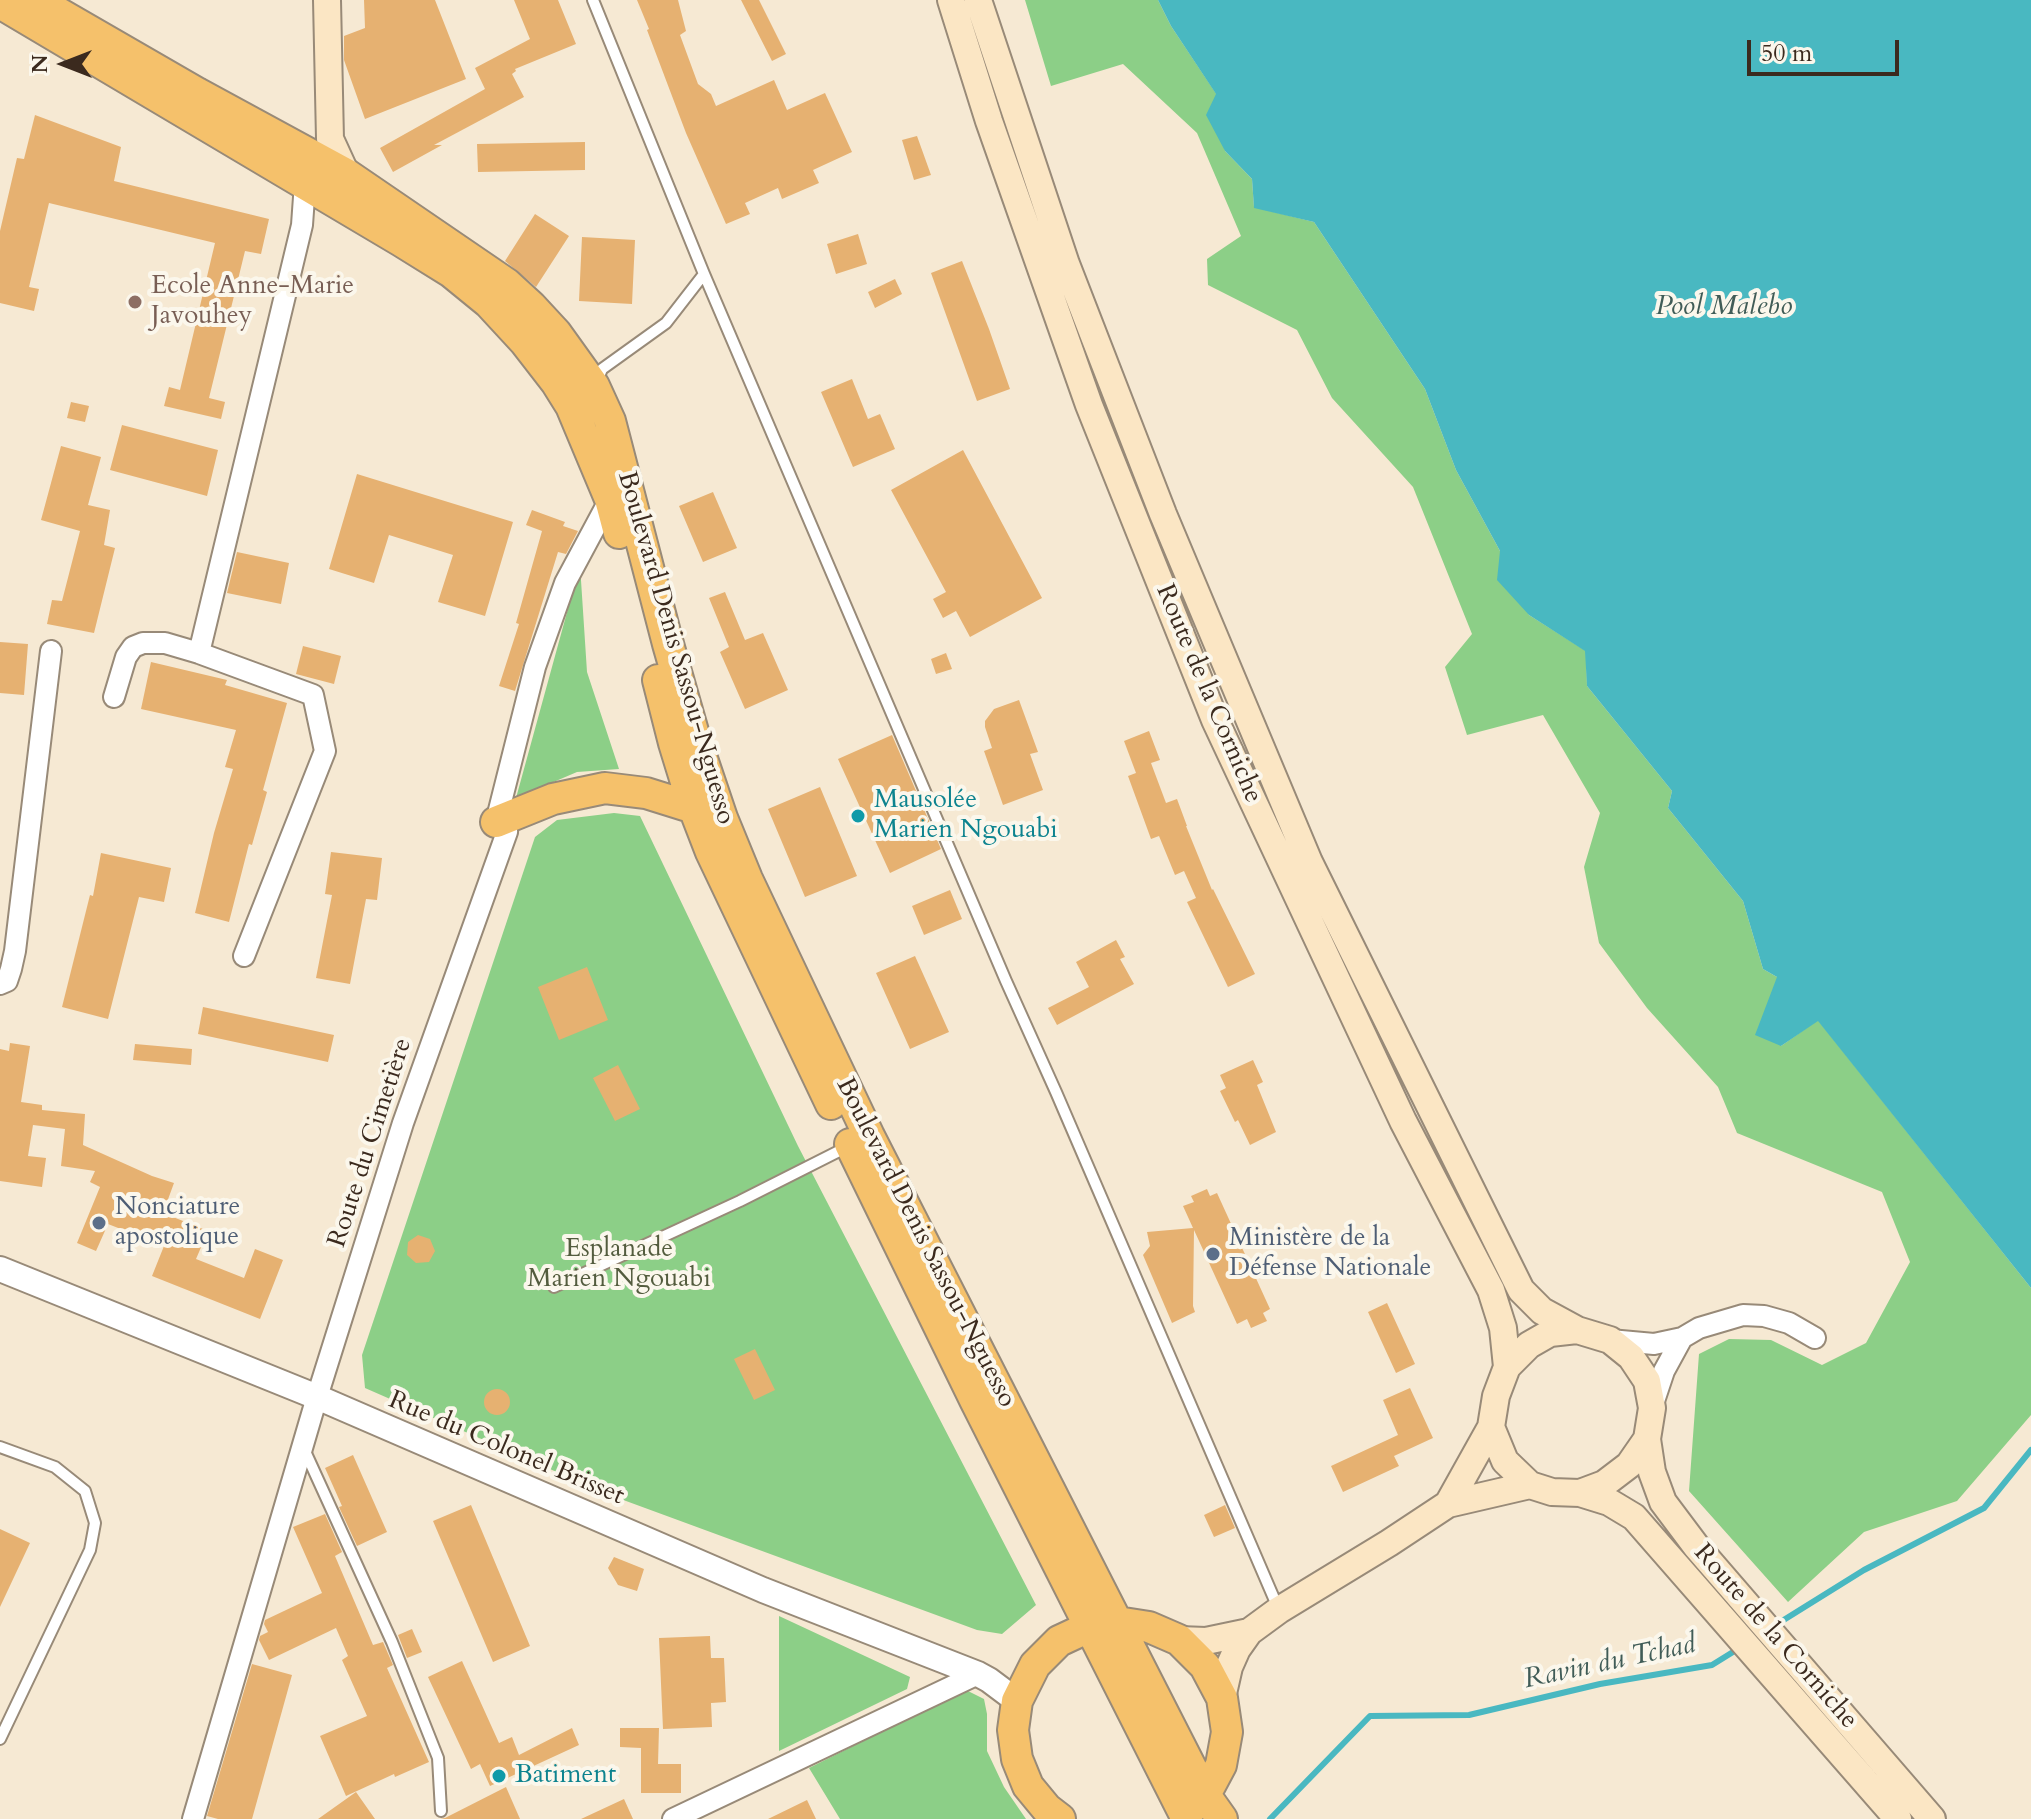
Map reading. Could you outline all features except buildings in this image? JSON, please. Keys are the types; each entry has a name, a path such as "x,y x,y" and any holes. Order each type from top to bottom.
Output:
{"main road":[{"name":"Boulevard Denis Sassou-Nguesso","path":"36,0 316,160 341,189 507,284 556,333 580,381 610,421 694,735 747,879 1196,1814"},
{"path":"316,160 327,0"},
{"name":"Route de la Corniche","path":"951,0 989,121 1089,405 1209,706 1403,1121 1491,1290 1503,1328 1507,1367"},
{"name":"Route de la Corniche","path":"978,0 1071,279 1163,514 1309,862 1521,1290 1542,1311 1577,1330"},
{"name":"Boulevard Denis Sassou-Nguesso","path":"0,3 316,160"},
{"name":"Boulevard Denis Sassou-Nguesso","path":"580,381 674,743 711,852 975,1400 1103,1625"},
{"path":"496,822 553,799 605,788 646,793 694,808"},
{"path":"1448,1504 1491,1427 1496,1396 1507,1367 1529,1345 1550,1333 1577,1330 1610,1340 1631,1357 1647,1381 1652,1408 1647,1439 1629,1465 1604,1484 1580,1493 1552,1492 1530,1485 1505,1461 1491,1427"},
{"name":"Route de la Corniche","path":"1647,1439 1652,1472 1663,1502 1696,1546 1932,1819"},
{"path":"1222,1698 1237,1649 1249,1632 1279,1610 1448,1504 1530,1485"},
{"name":"Route de la Corniche","path":"1580,1493 1609,1502 1634,1517 1898,1819"},
{"path":"1060,1819 1028,1786 1017,1759 1013,1730 1017,1701 1035,1665 1059,1641 1103,1625 1149,1627 1179,1640 1206,1641 1249,1632"},
{"path":"1179,1640 1205,1666 1222,1698 1227,1732 1221,1765 1196,1814"}],"street":[{"path":"199,653 316,160"},
{"path":"302,225 341,189"},
{"name":"Route du Cimetière","path":"193,1819 317,1397 403,1123 507,832 496,822 535,667 565,583 610,499"},
{"path":"114,697 126,657 133,647 143,643 165,643 199,653 313,695 325,751 244,956"},
{"path":"0,984 7,981 15,951 51,651"},
{"name":"Rue du Colonel Brisset","path":"0,1269 317,1397 763,1590 984,1677 1017,1701"},
{"path":"1610,1340 1654,1344 1682,1338 1699,1328 1743,1315 1764,1316 1789,1323 1815,1338"},
{"path":"1652,1408 1664,1371 1682,1338"},
{"path":"673,1819 984,1677 1035,1665"}],"lane":[{"path":"593,0 704,274 1279,1610"},
{"path":"580,381 666,323 704,274"},
{"path":"554,1287 740,1201 851,1145"},
{"path":"303,1446 392,1642 438,1758 441,1811"},
{"path":"0,1447 55,1467 85,1491 95,1523 90,1550 0,1739"}],"green space":[{"path":"1025,0 1158,0 1171,26 1217,95 1225,151 1252,179 1254,207 1314,222 1425,389 1456,470 1500,551 1529,615 1586,651 1587,686 1672,791 1668,808 1743,901 1763,969 1777,977 1781,1046 1818,1020 2031,1288 2031,1415 1957,1501 1864,1532 1788,1602 1689,1491 1699,1354 1729,1339 1771,1340 1822,1365 1866,1343 1910,1262 1882,1192 1737,1133 1718,1087 1647,1008 1599,943 1584,867 1600,813 1543,715 1467,735 1445,667 1472,634 1413,487 1332,398 1297,330 1208,285 1207,259 1241,236 1197,133 1123,64 1051,86"},
{"path":"580,565 587,672 619,769 577,772 516,798"},
{"name":"Esplanade Marien Ngouabi","path":"614,813 640,816 798,1146 1036,1605 1002,1634 977,1630 607,1494 365,1388 362,1355 535,837 557,820"},
{"path":"779,1616 910,1677 907,1689 779,1751"},
{"path":"966,1690 984,1699 987,1751 1004,1787 1026,1819 840,1819 809,1768"}],"water":[{"name":"Pool Malebo","path":"1158,0 2031,0 2031,1288 1818,1021 1781,1046 1755,1035 1777,977 1763,969 1743,901 1668,808 1672,791 1587,686 1585,651 1529,615 1497,580 1500,551 1456,470 1425,389 1314,222 1254,208 1252,179 1225,151 1206,115 1216,94 1171,26"}],"waterway":[{"name":"Ravin du Tchad","path":"1774,1626 1864,1570 1984,1508 2031,1450"},
{"name":"Ravin du Tchad","path":"1270,1819 1370,1716 1469,1715 1600,1684 1712,1665 1741,1647"}],"place":[{"name":"Ecole Anne-Marie Javouhey","path":"135,302"},
{"name":"Mausolée Marien Ngouabi","path":"858,816"},
{"name":"Nonciature apostolique","path":"99,1223"},
{"name":"Ministère de la Défense Nationale","path":"1213,1254"},
{"name":"Batiment","path":"499,1776"}]}
